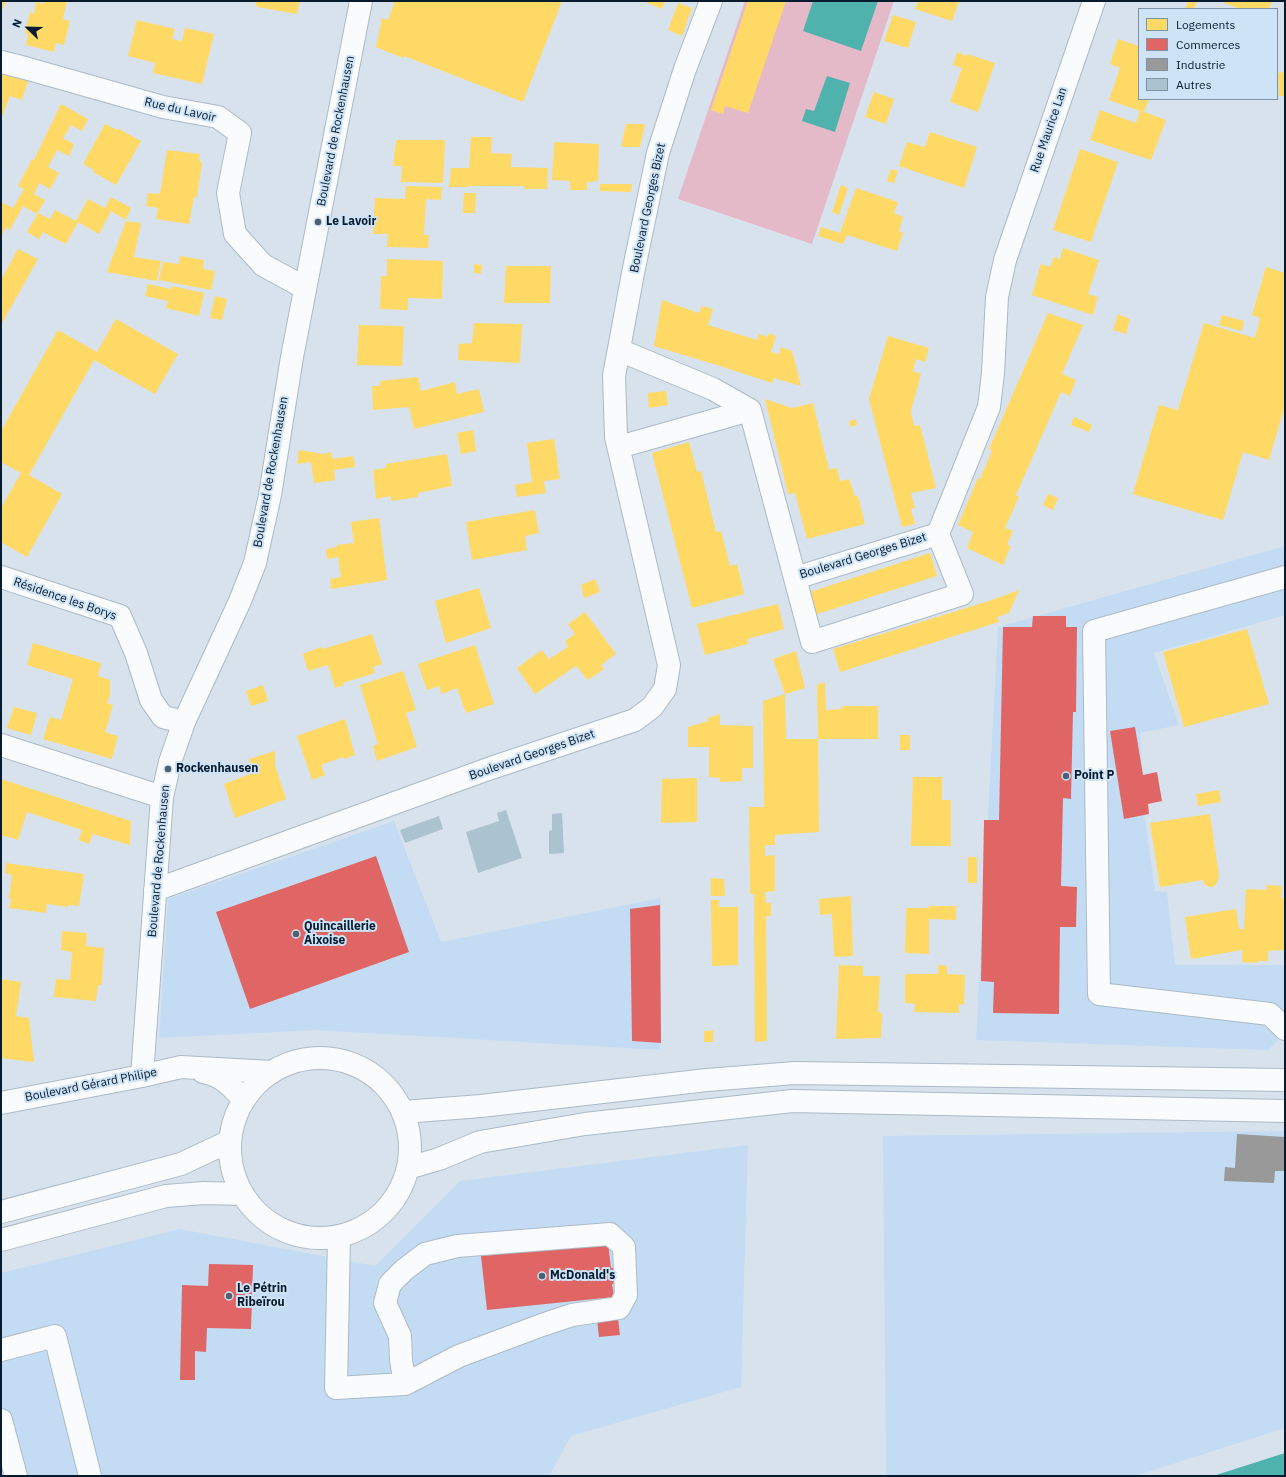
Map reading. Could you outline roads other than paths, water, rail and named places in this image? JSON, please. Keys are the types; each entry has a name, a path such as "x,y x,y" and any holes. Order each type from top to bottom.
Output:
{"street":[{"name":"Boulevard de Rockenhausen","path":"142,1076 162,798 170,762 184,722 240,601 255,563 270,495 292,357 361,1"},
{"name":"Boulevard Georges Bizet","path":"156,890 491,768 635,720 652,707 665,689 669,665 616,437 614,376 658,153 685,69 711,1"},
{"name":"Rue Maurice Lan","path":"1005,260 1094,1"},
{"name":"Rue du Lavoir","path":"1,62 163,107 218,117 240,133 228,194 235,234 263,265 305,288"},
{"name":"Boulevard Georges Bizet","path":"750,410 795,578 938,534 989,407 993,373 997,297 1005,260"},
{"path":"619,350 713,389 750,410"},
{"path":"619,447 750,410"},
{"path":"795,578 812,642 962,594 938,534"},
{"name":"Résidence les Borys","path":"1,577 120,616 136,653 151,700 163,717 184,722"},
{"path":"1285,577 1094,631 1099,994 1270,1014 1285,1029"},
{"path":"1,745 162,798"},
{"path":"321,1058 346,1062 370,1073 389,1090 403,1112 410,1140 408,1168 399,1192 383,1212 363,1227 339,1236 317,1238 294,1235 274,1226 256,1212 242,1194 232,1169 230,1141 235,1120 244,1100 256,1084 272,1072 295,1061 321,1058"},
{"name":"Boulevard Gérard Philipe","path":"181,1067 214,1074 225,1081 244,1100"},
{"name":"Boulevard Gérard Philipe","path":"1,1103 181,1067 272,1072"},
{"path":"403,1112 481,1106 699,1081 795,1073 1285,1080"},
{"path":"408,1168 480,1142 585,1124 792,1101 1285,1111"},
{"path":"1,1212 181,1164 230,1141"},
{"path":"1,1240 166,1196 204,1193 242,1194"},
{"path":"339,1236 336,1388 405,1384 459,1356 542,1325 572,1315 619,1308 626,1295 624,1247 610,1234 458,1246 425,1254 404,1270 390,1284 385,1303 400,1336 401,1360 405,1384"},
{"path":"1,1350 55,1336 90,1476"},
{"path":"1,1420 16,1476"}],"place":[{"name":"Le Lavoir","path":"318,222"},
{"name":"Rockenhausen","path":"168,769"},
{"name":"Point P","path":"1066,776"},
{"name":"Quincaillerie Aixoise","path":"296,934"},
{"name":"McDonald's","path":"542,1276"},
{"name":"Le Pétrin Ribeïrou","path":"229,1296"}]}
